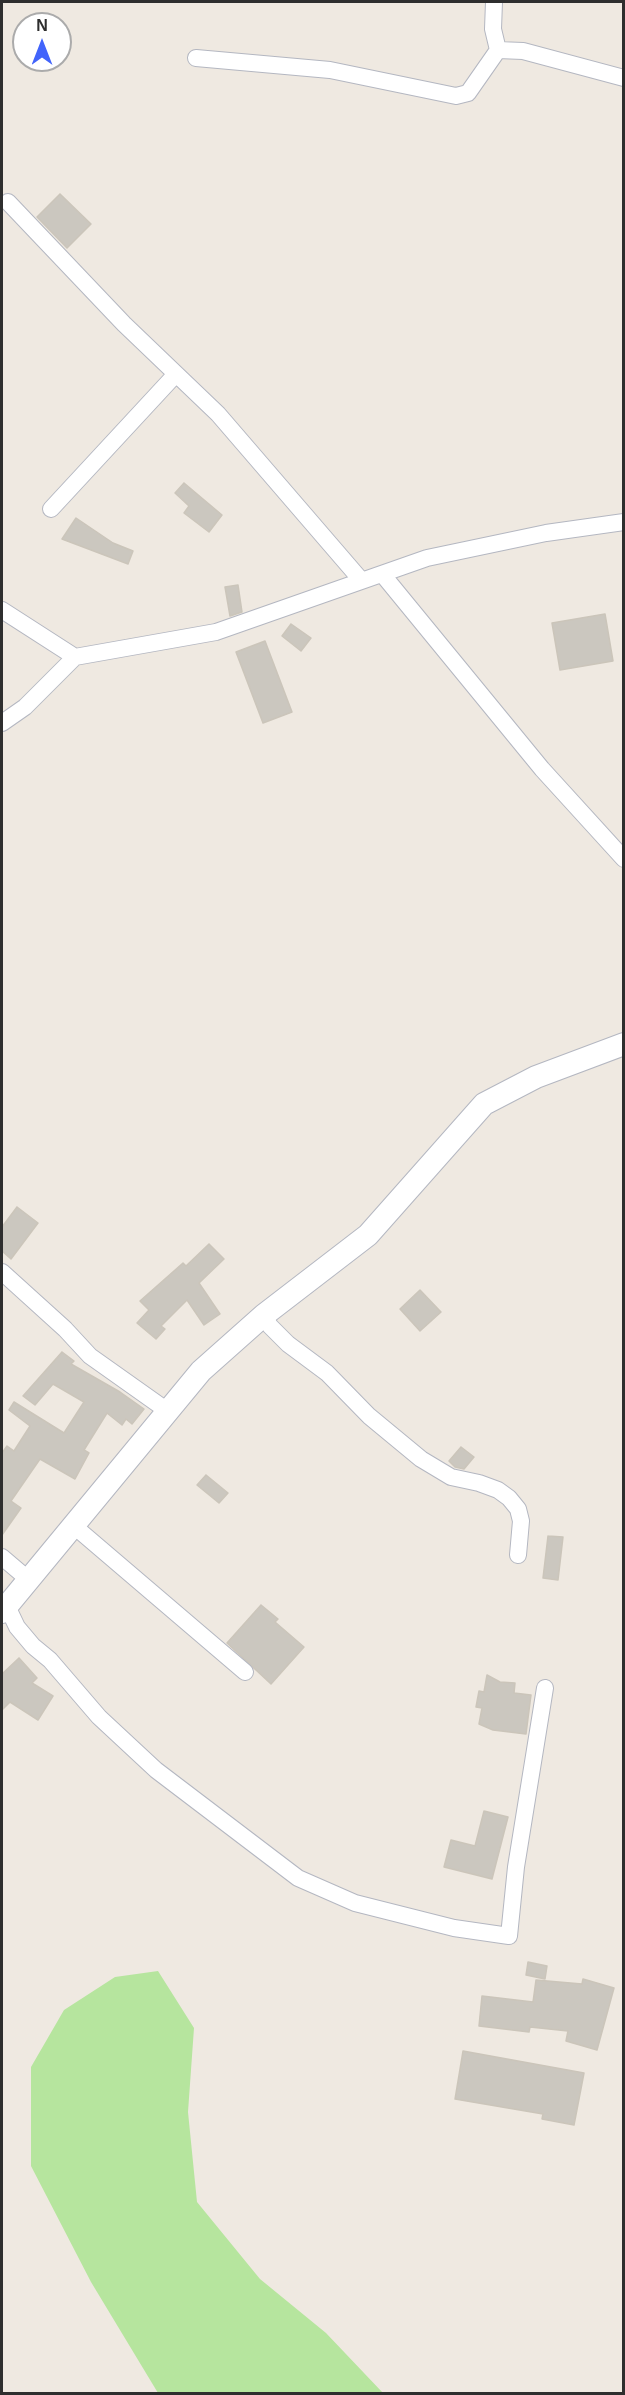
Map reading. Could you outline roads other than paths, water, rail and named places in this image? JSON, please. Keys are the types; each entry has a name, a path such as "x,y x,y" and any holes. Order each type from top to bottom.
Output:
{"main road":[{"path":"4,1609 201,1371 264,1315 368,1235 484,1104 536,1077 624,1044"}],"street":[{"path":"196,58 330,70 456,96 468,93 498,50 493,29 494,2"},
{"path":"498,50 524,51 624,78"},
{"path":"8,202 124,324 218,414 361,580"},
{"path":"51,510 176,374"},
{"path":"2,723 25,707 75,657 216,632 427,558 546,533 624,522"},
{"path":"383,574 542,769 624,859"},
{"path":"2,610 75,657"},
{"path":"2,1272 65,1329 90,1356 169,1412"},
{"path":"264,1315 270,1326 288,1344 327,1373 369,1416 412,1452 451,1477 479,1483 498,1490 509,1498 518,1509 521,1521 518,1555"},
{"path":"74,1526 245,1672"},
{"path":"2,1557 28,1580"},
{"path":"4,1609 33,1646 50,1660 99,1717 156,1770 298,1878 355,1903 454,1928 509,1936 516,1867 545,1688"}]}
